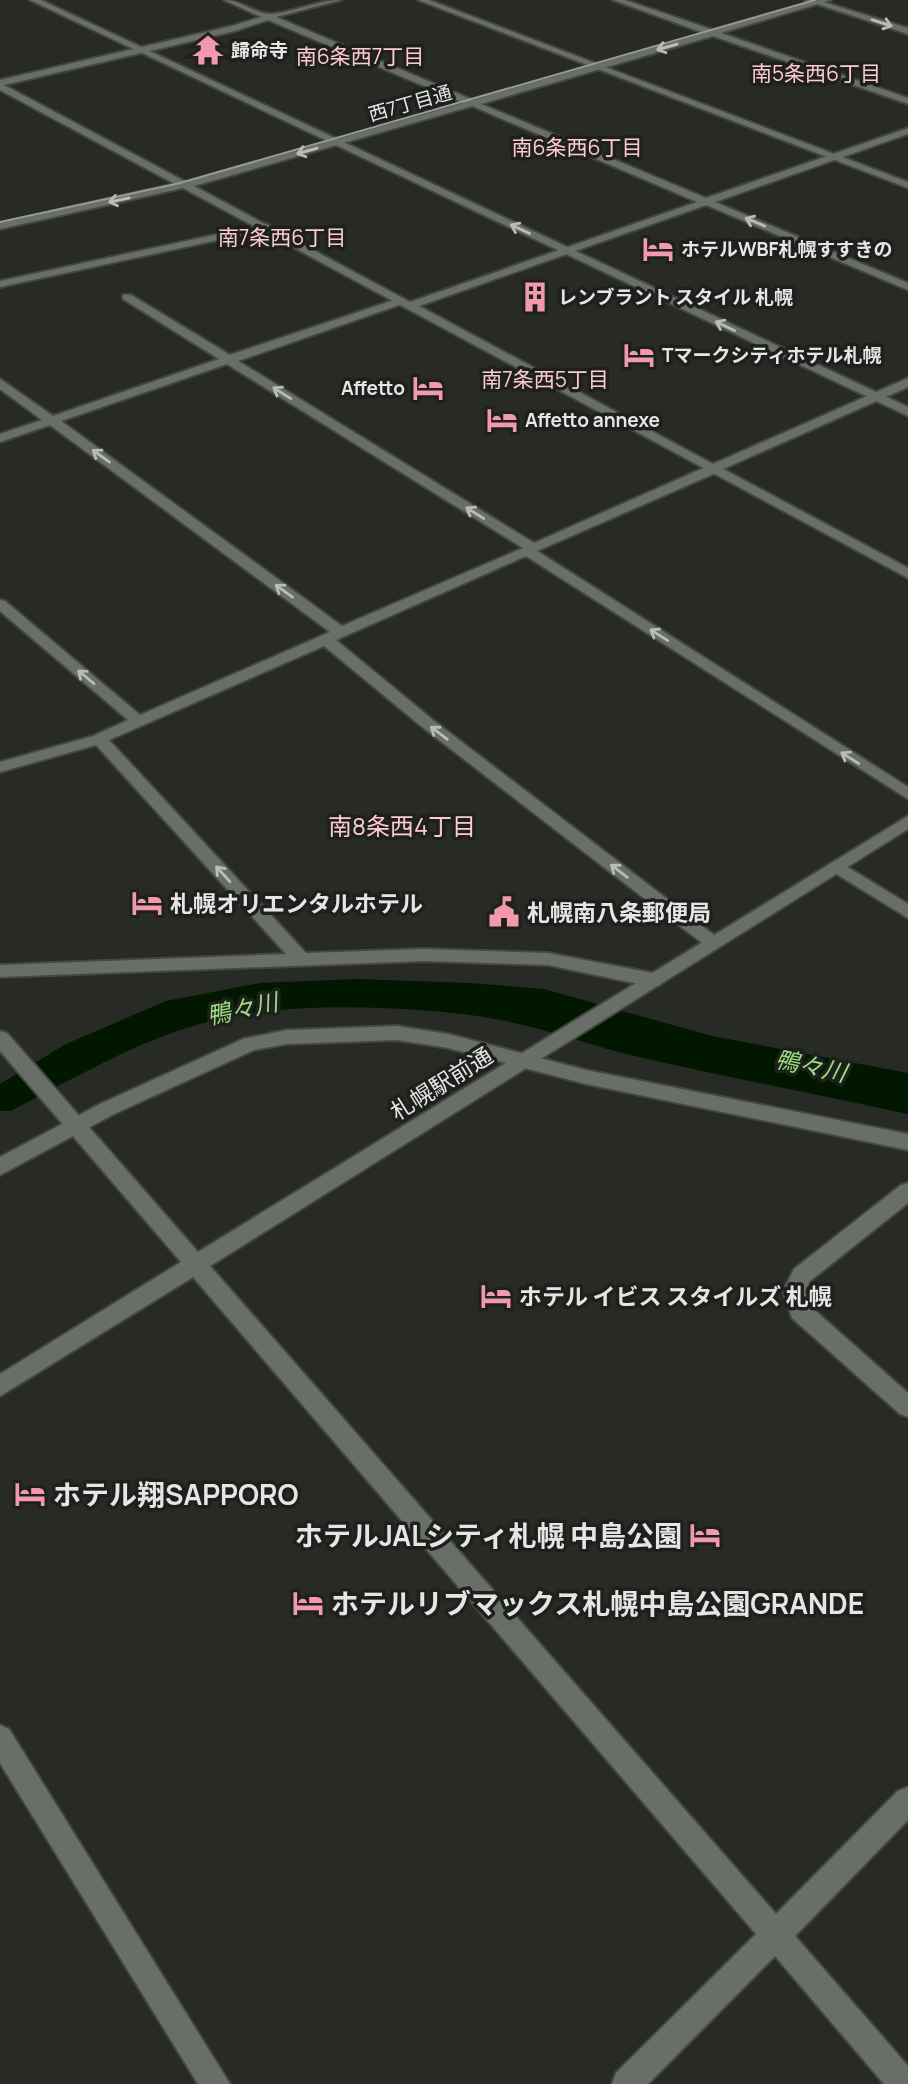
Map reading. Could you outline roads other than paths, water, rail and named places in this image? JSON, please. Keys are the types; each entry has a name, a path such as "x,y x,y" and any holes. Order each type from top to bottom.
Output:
{"street":[{"path":"34,0 320,135 334,137 566,251 908,412"},
{"path":"228,0 908,287"},
{"path":"0,84 137,49 144,44 337,0"},
{"path":"422,0 908,185"},
{"path":"617,0 908,101"},
{"path":"493,86 793,0"},
{"path":"818,1 908,31"},
{"name":"西7丁目通","path":"0,226 473,103 818,1"},
{"path":"0,84 170,177 185,180 265,228 908,574"},
{"name":"西7丁目通","path":"444,99 469,92"},
{"path":"0,438 229,360 566,251 908,131"},
{"path":"308,139 320,135"},
{"path":"0,215 170,177"},
{"path":"0,284 265,228"},
{"path":"127,297 530,550 908,794"},
{"path":"0,766 99,738 908,382"},
{"path":"0,383 332,635 427,723 712,943"},
{"path":"0,604 138,721"},
{"path":"99,738 302,960"},
{"name":"札幌駅前通","path":"0,1386 908,821"},
{"path":"836,866 908,912"},
{"path":"0,971 424,955 548,959 653,980"},
{"path":"0,1167 107,1109 250,1044 287,1037 397,1033 448,1041 522,1062 908,1142"},
{"path":"0,1038 904,2084"},
{"path":"908,1191 802,1275 794,1291 800,1311 908,1407"},
{"path":"0,1738 215,2084"},
{"path":"627,2084 908,1801"}],"water":[{"name":"鴨々川","path":"357,979 544,989 712,1036 908,1073 908,1114 643,1058 544,1030 484,1017 422,1010 354,1007 255,1013 197,1025 115,1057 11,1111 0,1111 0,1084 66,1044 166,1001 260,983"}],"tram line":[{"path":"0,222 180,183 815,0"}],"place":[{"name":"歸命寺","path":"208,50"},
{"name":"ホテルWBF札幌すすきの","path":"658,249"},
{"name":"レンブラント スタイル 札幌","path":"535,297"},
{"name":"Tマークシティホテル札幌","path":"639,355"},
{"name":"Affetto","path":"428,388"},
{"name":"Affetto annexe","path":"502,420"},
{"name":"札幌オリエンタルホテル","path":"147,903"},
{"name":"札幌南八条郵便局","path":"504,912"},
{"name":"ホテル イビス スタイルズ 札幌","path":"496,1296"},
{"name":"ホテル翔SAPPORO","path":"30,1494"},
{"name":"ホテルJALシティ札幌 中島公園","path":"705,1535"},
{"name":"ホテルリブマックス札幌中島公園GRANDE","path":"308,1603"}],"district":[{"name":"南6条西7丁目","path":"360,56"},
{"name":"南5条西6丁目","path":"816,73"},
{"name":"南6条西6丁目","path":"577,147"},
{"name":"南7条西6丁目","path":"282,237"},
{"name":"南7条西5丁目","path":"545,379"},
{"name":"南8条西4丁目","path":"402,825"}]}
